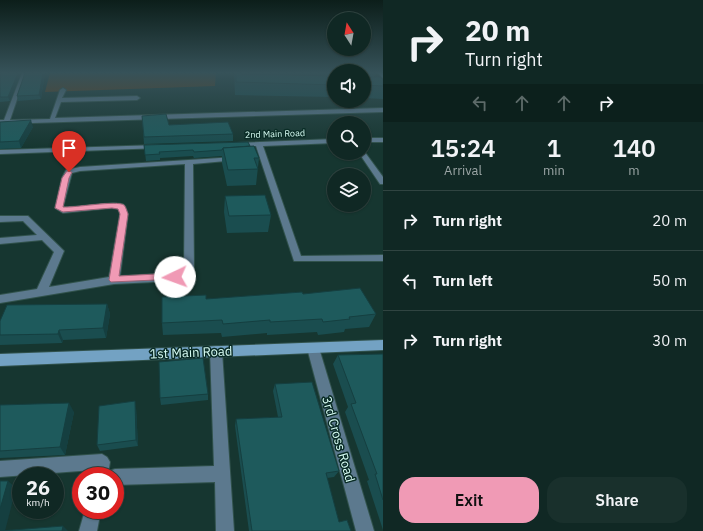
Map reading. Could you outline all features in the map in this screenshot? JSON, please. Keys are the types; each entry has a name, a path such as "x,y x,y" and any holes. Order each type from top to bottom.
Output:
{"street":[{"path":"13,98 3,122 383,110"},
{"path":"52,120 59,100 137,98"},
{"path":"371,140 383,140"},
{"name":"2nd Main Road","path":"229,145 327,141"},
{"path":"259,144 260,157 297,260 383,258"},
{"path":"0,152 169,147"},
{"path":"114,280 124,214 121,207 112,206 63,210 59,208 66,178 69,172 80,169 242,158"},
{"path":"367,160 383,182"},
{"path":"0,299 114,280 175,277 185,274 189,269 189,162"},
{"path":"0,219 26,218 59,251 41,292"},
{"path":"0,241 45,238"},
{"name":"1st Main Road","path":"0,360 383,345"},
{"name":"3rd Cross Road","path":"313,348 365,531"},
{"path":"216,352 225,531"},
{"path":"0,469 102,462 101,467"},
{"path":"124,477 222,474"},
{"path":"88,531 91,519"}],"building":[{"path":"166,114 169,125 228,122 233,134 144,137 142,116"},
{"path":"31,120 19,141 0,142 0,122"},
{"path":"248,142 250,146 223,148 222,150 159,152 160,154 145,155 144,145"},
{"path":"254,146 259,158 254,158 258,169 228,170 223,148"},
{"path":"265,195 271,215 229,216 225,196"},
{"path":"360,288 376,314 323,322 322,319 270,322 270,320 223,324 222,320 162,323 162,297 206,295 206,299 302,292 303,294"},
{"path":"107,304 103,328 59,330 58,334 0,335 0,321 7,305"},
{"path":"383,354 383,500 375,474 377,474 351,404 356,403 338,355"},
{"path":"203,358 208,394 160,398 159,362"},
{"path":"312,382 339,471 326,473 339,522 347,520 351,531 252,531 236,419 282,417 275,384"},
{"path":"135,401 136,440 97,445 99,406"},
{"path":"69,403 60,447 0,451 0,405"},
{"path":"0,481 8,481 0,509"},
{"path":"63,526 62,531 0,531"}],"route":[{"path":"69,172 66,178 59,208 63,210 112,206 121,207 124,214 114,280 175,277"}]}
